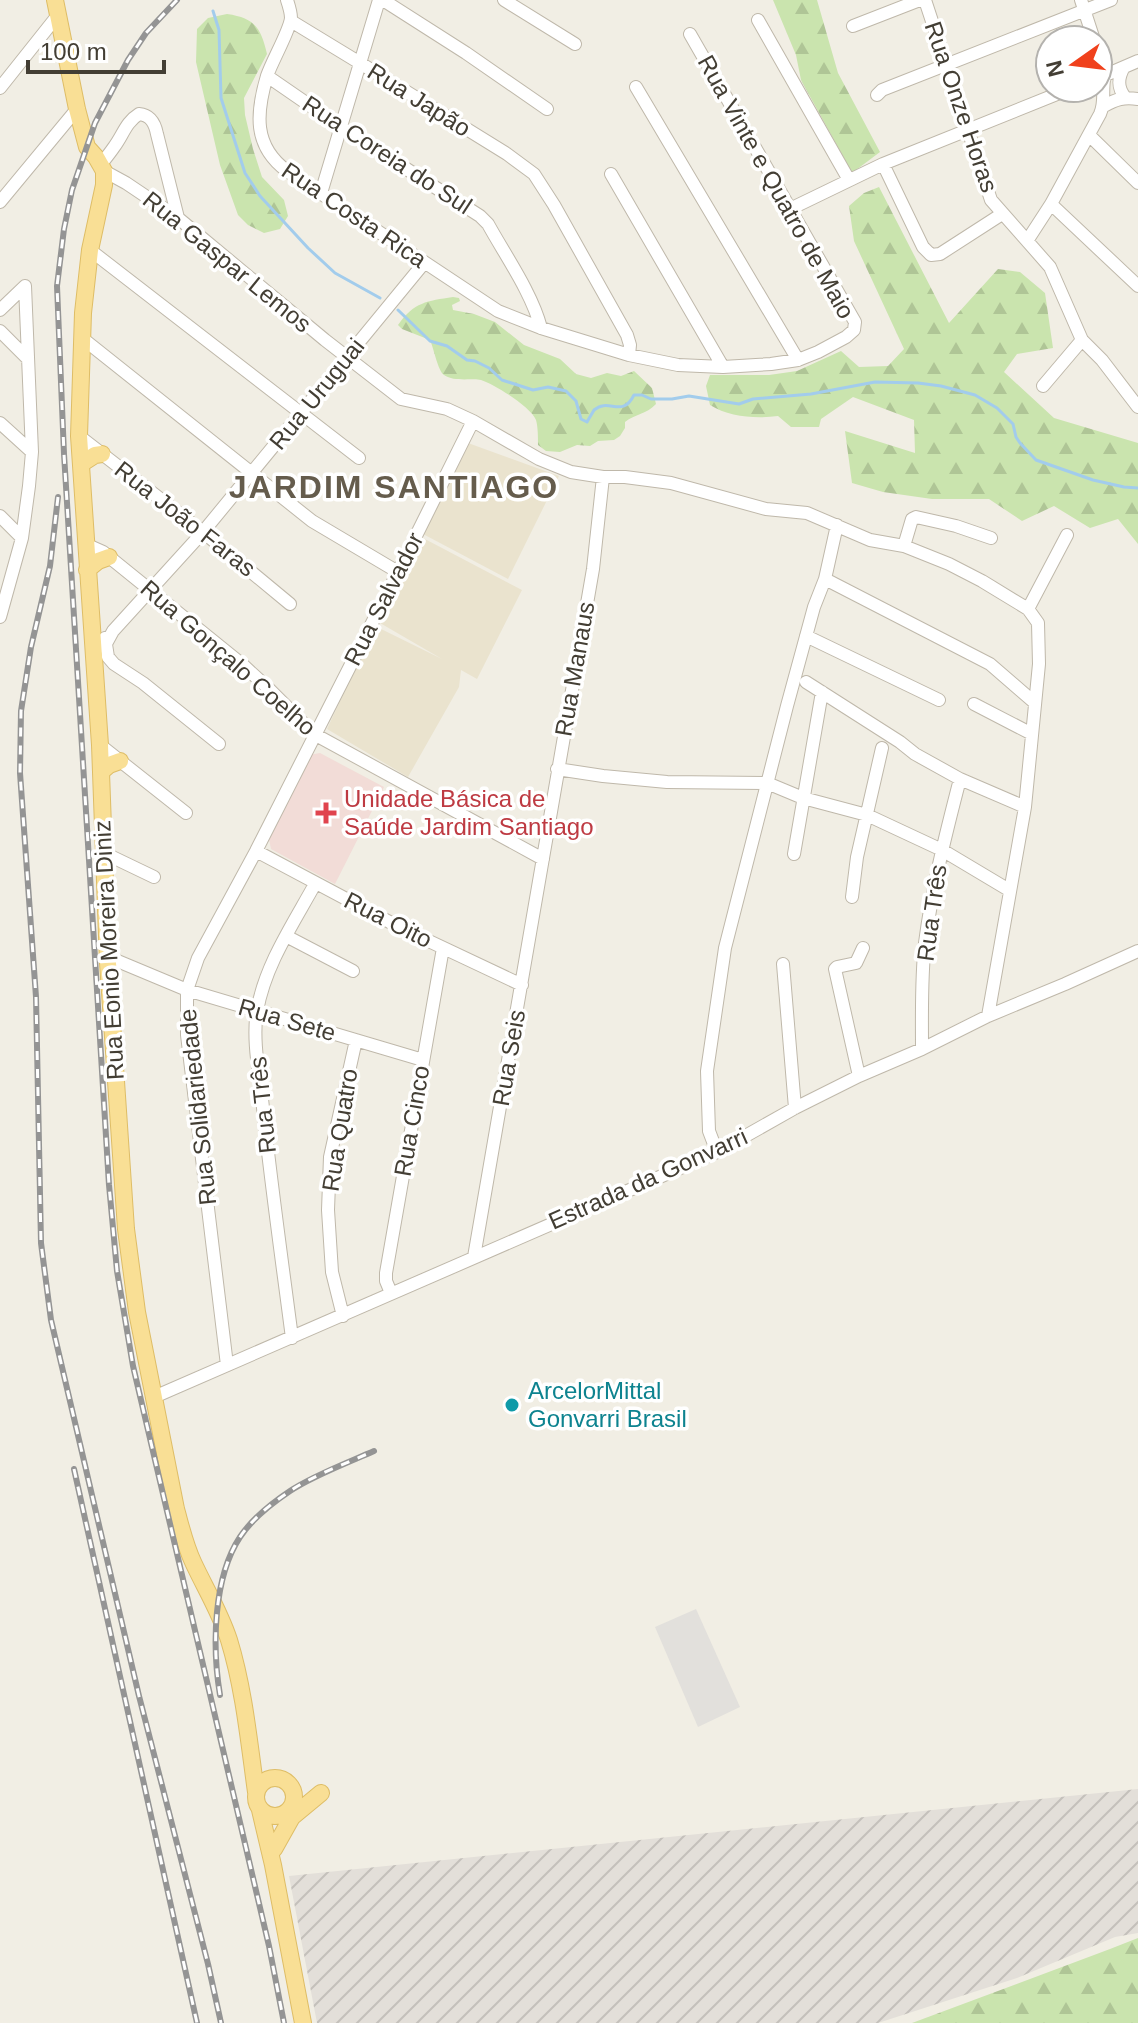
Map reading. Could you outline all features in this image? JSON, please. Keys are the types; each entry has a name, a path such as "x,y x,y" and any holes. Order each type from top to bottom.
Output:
{"main road":[{"path":"56,8 87,147 102,168"},
{"name":"Rua Eonio Moreira Diniz","path":"102,168 104,185 90,250 82,338 79,436 87,570 104,633 100,745 108,957 126,1229 137,1312 176,1509 184,1540 229,1640 239,1680 256,1792"},
{"path":"81,464 102,454"},
{"path":"87,570 109,557"},
{"path":"101,772 120,761"},
{"name":"Rua Eonio Moreira Diniz","path":"249,1743 277,1778"},
{"path":"260,1810 277,1816 291,1808 294,1792 285,1780 268,1779 261,1784 256,1792 256,1801 274,1857 303,2023"},
{"path":"274,1857 292,1817 321,1793"},
{"path":"274,1857 274,1833 285,1813"}],"street":[{"path":"287,0 291,21"},
{"path":"321,193 381,0 547,109"},
{"path":"504,0 575,44"},
{"path":"853,26 922,0"},
{"name":"Rua Onze Horas","path":"922,0 988,194 1050,267 1082,340 1102,360 1138,407"},
{"path":"877,95 882,90 1083,5 1111,0"},
{"path":"0,88 56,8"},
{"path":"758,20 849,180"},
{"name":"Rua Japão","path":"291,21 534,174 627,335 629,355"},
{"name":"Rua Costa Rica","path":"291,21 267,76 259,120 264,146 270,157 498,311 541,328 629,355 678,365 723,367 798,360 846,337"},
{"name":"Rua Vinte e Quatro de Maio","path":"690,34 855,322 854,330 846,337"},
{"path":"1114,71 1138,61"},
{"path":"1124,67 1118,83 1121,92 1132,98"},
{"name":"Rua Coreia do Sul","path":"267,76 480,216 488,224 527,293 541,328"},
{"path":"636,87 798,360"},
{"path":"1027,241 1090,136 1104,106 1115,100 1132,98"},
{"path":"790,209 883,164 1034,103"},
{"path":"0,202 77,109"},
{"path":"102,168 133,118 139,114 148,116 155,125 178,218"},
{"path":"1090,136 1138,183"},
{"path":"883,164 923,247 931,255 940,254 1002,214"},
{"name":"Rua Gaspar Lemos","path":"102,168 178,218 401,399 447,409 539,459 571,472 671,483 766,509 807,513 870,540 904,546 949,564 1028,609"},
{"path":"611,174 723,367"},
{"path":"1051,204 1138,286"},
{"path":"90,250 359,458"},
{"name":"Rua Uruguai","path":"104,633 152,590 203,532 424,263"},
{"path":"0,310 25,286 32,452 22,538 0,612"},
{"path":"0,331 28,359"},
{"path":"82,338 312,521 398,572"},
{"path":"1043,386 1082,340"},
{"name":"Rua Salvador","path":"314,734 473,421"},
{"path":"1,427 32,452"},
{"name":"Rua João Faras","path":"79,436 290,604"},
{"name":"Rua Manaus","path":"543,859 593,569 603,477"},
{"path":"0,516 22,538"},
{"path":"904,546 912,519 916,517 991,538"},
{"path":"717,1152 709,1131 707,1071 725,948 837,525"},
{"path":"988,1016 1025,807 1040,633 1038,623 1028,609 1067,535"},
{"name":"Rua Gonçalo Coelho","path":"85,544 103,552 152,590 269,689 314,734 543,859"},
{"path":"825,579 990,664 1035,703"},
{"path":"104,633 105,664 143,683 219,744"},
{"path":"806,636 939,700"},
{"path":"806,682 915,754 960,779 1025,807"},
{"path":"794,854 822,692"},
{"path":"974,704 1032,734"},
{"name":"Rua Solidariedade","path":"227,1365 187,1035 187,990 198,958 314,734"},
{"path":"100,745 186,813"},
{"path":"852,897 857,857 882,748"},
{"path":"557,769 667,782 767,783 803,798 867,815 942,850 1009,890"},
{"name":"Rua Três","path":"922,1049 925,945 942,850 960,779"},
{"name":"Rua Oito","path":"256,851 315,884 522,985"},
{"path":"104,853 154,877"},
{"name":"Rua Seis","path":"474,1257 543,859"},
{"name":"Rua Três","path":"292,1338 269,1164 256,1042 257,1012 267,976 315,884"},
{"path":"286,936 353,971"},
{"name":"Rua Cinco","path":"391,1293 386,1273 443,948"},
{"path":"859,1076 835,969 856,963 863,948"},
{"name":"Estrada da Gonvarri","path":"154,1397 717,1152 859,1076 1138,951"},
{"name":"Rua Sete","path":"108,957 187,990 423,1060"},
{"path":"783,964 795,1108"},
{"name":"Rua Quatro","path":"343,1316 332,1272 328,1210 330,1157 356,1040"}],"shaded area":[{"path":"468,443 559,476 508,579 423,534"},
{"path":"423,538 522,590 477,679 461,670 459,687 408,777 327,729 375,626 442,659 380,623"},
{"name":"Unidade Básica de Saúde Jardim Santiago","path":"320,753 384,787 335,884 271,849 269,839 309,755"},
{"path":"696,1609 740,1707 698,1727 655,1627"},
{"path":"1138,1789 1138,1933 1115,1937 1017,1978 878,2023 317,2023 289,1876"}],"green space":[{"path":"773,0 817,0 838,73 880,152 852,173 801,80 796,55"},
{"path":"227,14 244,18 255,26 267,54 244,98 245,115 262,177 284,200 288,216 280,229 264,233 248,225 238,215 220,165 196,62 197,29 208,18"},
{"path":"879,187 949,323 998,269 1020,272 1045,293 1053,348 1017,354 1004,372 1054,418 1138,443 1138,544 1118,519 1090,528 1054,506 1022,521 989,499 932,499 883,492 852,483 845,431 915,453 914,420 853,397 821,419 819,427 791,427 778,416 743,416 710,405 706,386 710,375 769,375 797,371 841,351 859,367 888,366 904,349 854,241 849,206 864,193"},
{"path":"453,297 460,301 452,305 453,310 495,322 524,345 560,359 576,374 591,378 607,373 621,376 634,371 652,388 656,404 625,422 625,428 614,440 598,441 590,446 577,445 560,452 546,451 538,445 536,420 527,409 487,382 444,375 430,340 398,325 410,311 422,304"},
{"path":"1138,1938 1138,2023 912,2023 1110,1949"}],"waterway":[{"path":"213,11 219,30 221,98 245,173 260,196 308,248 335,273 380,298"},
{"path":"398,310 430,341 447,346 467,360 489,368 502,380 533,390 548,387 566,391 576,401 581,419 587,422 594,410 605,406 625,406 634,395 651,399 689,396 739,404 753,399 811,394 875,382 918,383 975,395 997,408 1013,424 1016,437 1036,460 1093,480 1138,488"}],"railway":[{"path":"177,0 146,33 128,60 95,123 72,190 57,286 64,454 109,1185 117,1271 133,1366 269,1946 284,2023"},
{"path":"58,497 50,566 31,647 21,711 20,773 36,997 41,1243 51,1320 139,1696 221,2023"},
{"path":"220,1695 216,1656 217,1613 224,1572 240,1537 263,1512 290,1491 374,1451"},
{"path":"74,1469 197,2023"}],"place":[{"name":"Unidade Básica de Saúde Jardim Santiago","path":"326,813"},
{"name":"ArcelorMittal Gonvarri Brasil","path":"512,1405"}],"district":[{"name":"JARDIM SANTIAGO","path":"394,487"}]}
